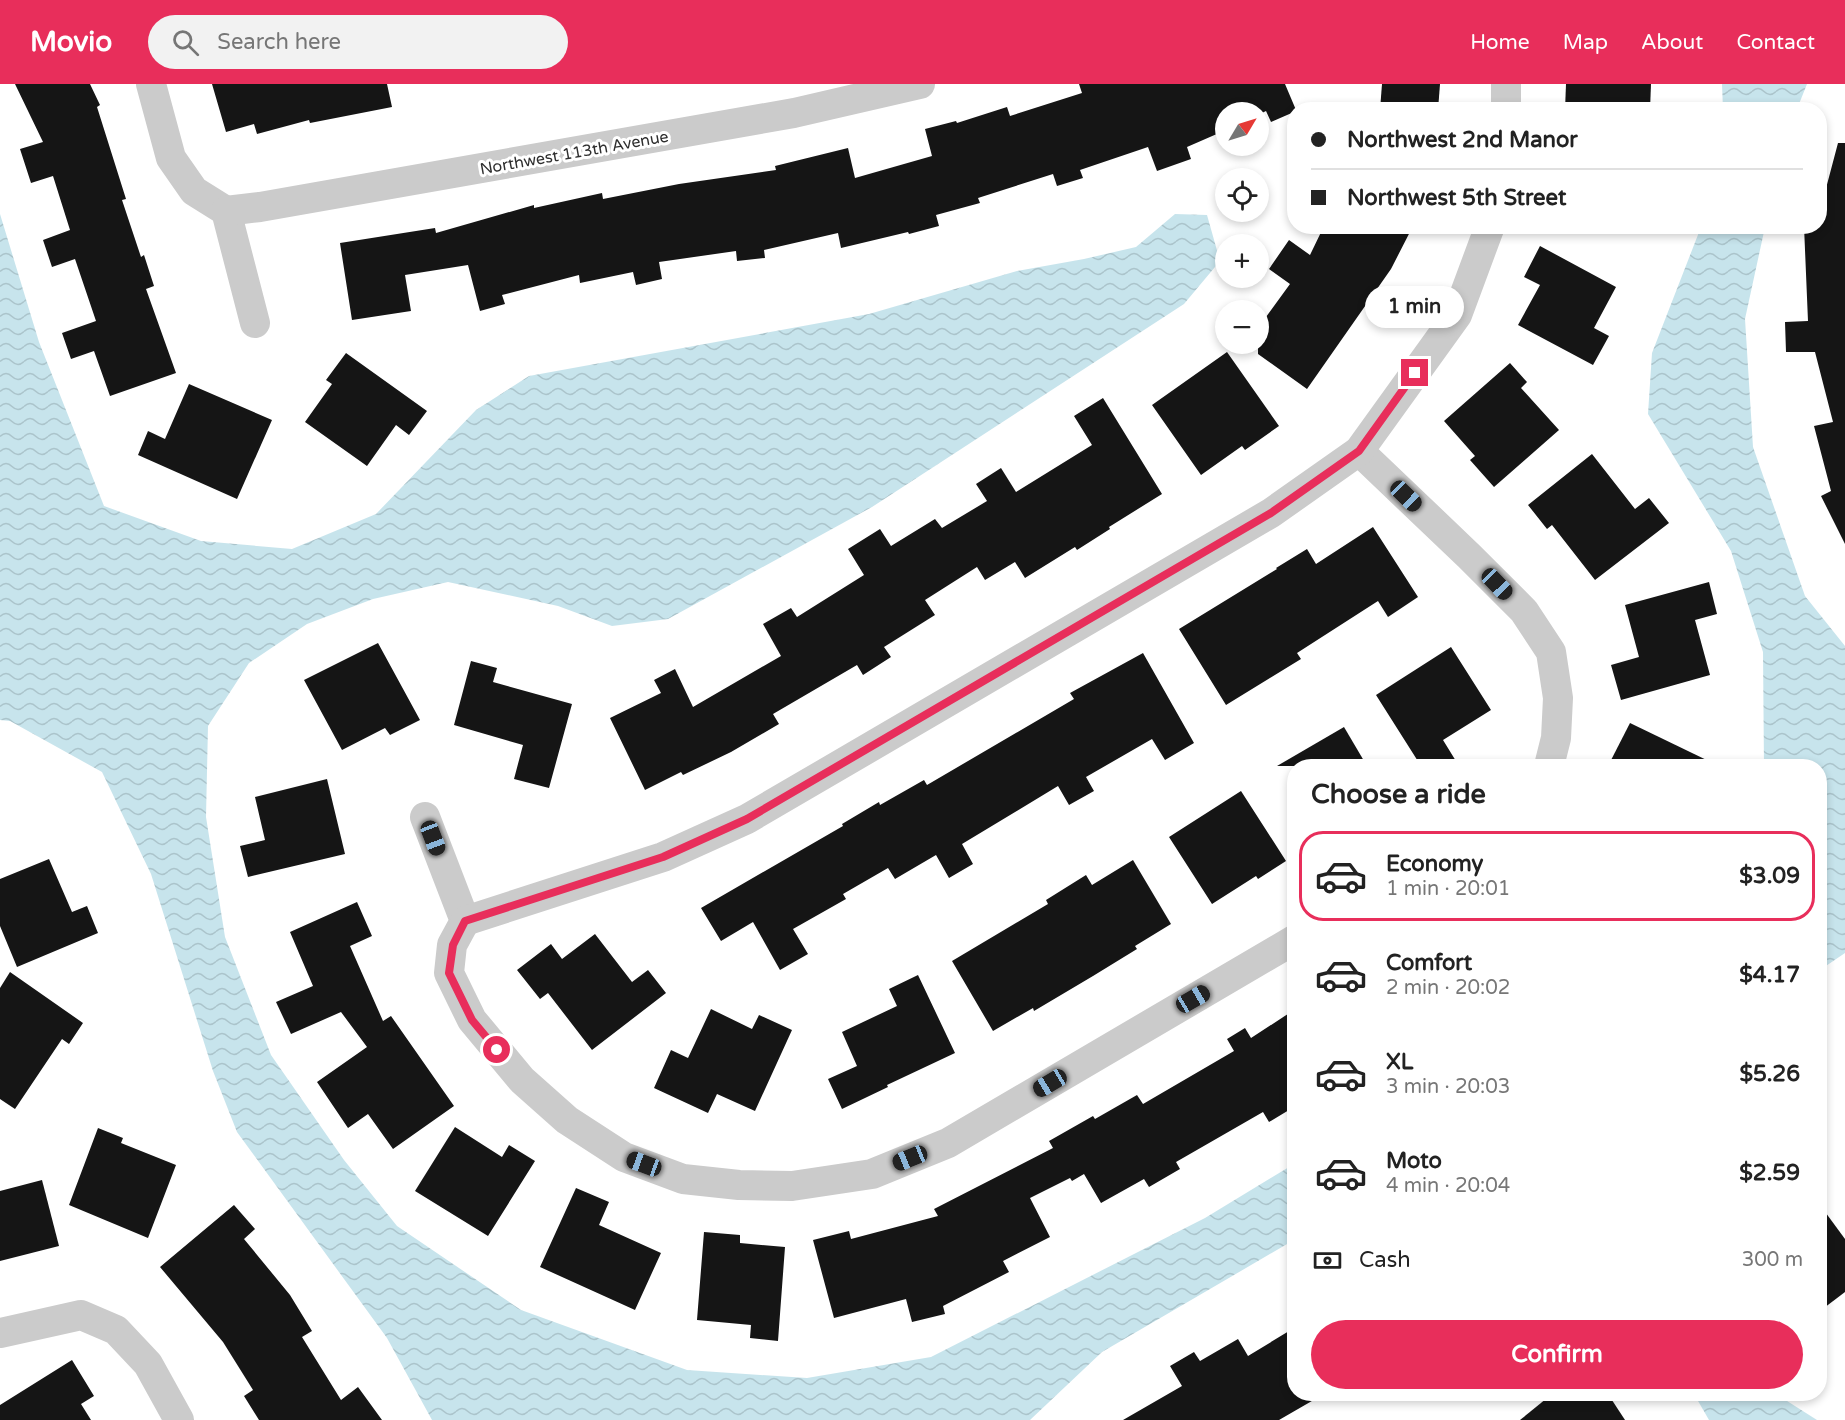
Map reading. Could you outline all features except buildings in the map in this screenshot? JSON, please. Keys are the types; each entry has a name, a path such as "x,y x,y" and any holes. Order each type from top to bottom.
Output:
{"street":[{"path":"151,84 171,158 194,191 226,211 255,323"},
{"name":"Northwest 113th Avenue","path":"226,211 794,113 920,84"},
{"path":"1506,84 1506,102"},
{"path":"1287,944 948,1143 872,1174 792,1186 739,1185 683,1179 624,1157 567,1120 522,1080 472,1020 449,973 453,945 465,921 663,857 747,819 1271,513 1359,451 1457,315 1487,234"},
{"path":"1359,451 1524,611 1551,652 1558,698 1556,738 1551,759"},
{"path":"425,817 465,921"},
{"path":"0,1333 81,1315 116,1330 148,1364 179,1420"}],"water":[{"path":"1722,84 1807,84 1800,102 1723,102"},
{"path":"0,214 39,342 104,506 201,541 292,549 376,514 476,410 529,376 869,314 1017,271 1136,247 1175,214 1207,215 1215,243 1215,267 1184,304 872,507 668,619 612,626 558,606 448,582 373,599 307,624 249,663 208,726 206,817 225,937 271,1055 344,1160 397,1226 521,1310 687,1370 807,1378 931,1357 1205,1218 1287,1168 1287,1244 1102,1352 1030,1420 432,1420 387,1338 237,1132 213,1071 151,874 102,772 10,721 0,720"},
{"path":"1698,234 1763,234 1745,319 1753,447 1805,596 1845,646 1845,953 1827,965 1827,759 1764,759 1763,652 1731,551 1648,414 1652,353"},
{"path":"1698,1401 1787,1401 1817,1420 1709,1420"}],"route":[{"path":"497,1050 472,1020 449,973 453,945 465,921 663,857 747,819 1271,513 1359,451 1415,373"}]}
